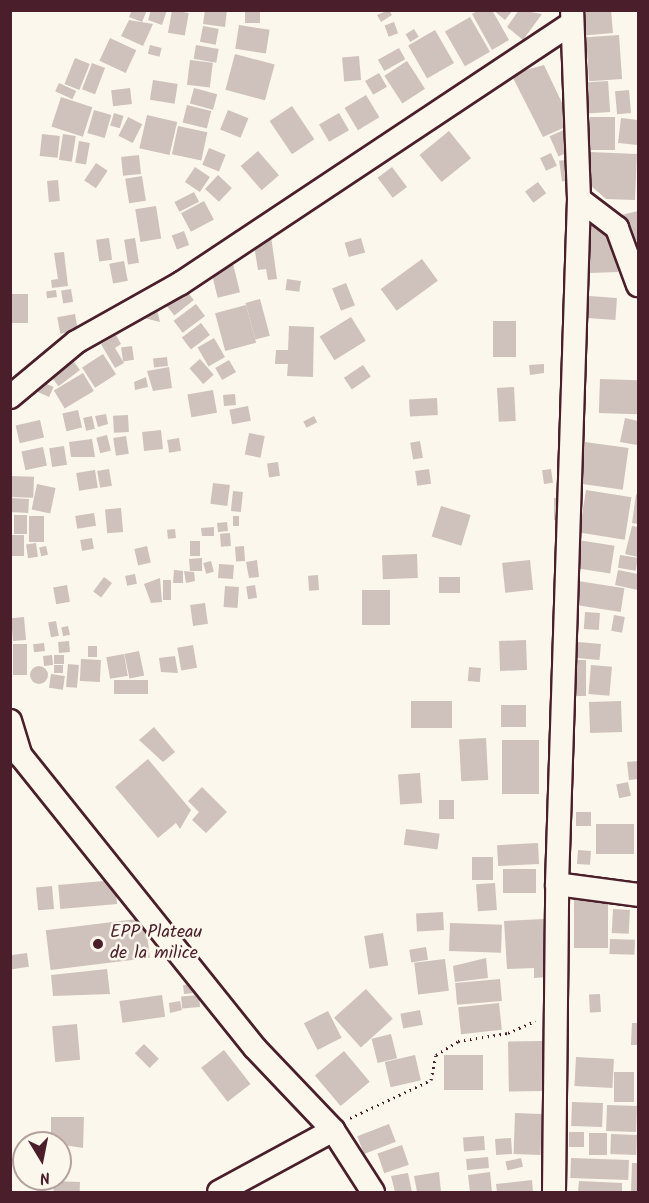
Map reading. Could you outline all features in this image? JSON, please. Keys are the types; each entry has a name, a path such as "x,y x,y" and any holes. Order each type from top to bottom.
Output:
{"street":[{"path":"555,1192 557,884 579,199 571,17"},
{"path":"10,397 76,342 181,283 571,17"},
{"path":"579,199 617,228 639,285"},
{"path":"10,721 21,756 255,1048 333,1130 374,1192"},
{"path":"557,884 639,895"},
{"path":"219,1192 333,1130"}],"path":[{"path":"333,1130 431,1080 436,1055 458,1041 508,1033 556,1012"}],"building":[{"path":"132,10 147,10 142,22 129,17"},
{"path":"151,10 167,10 162,25 148,20"},
{"path":"172,10 189,13 185,36 168,33"},
{"path":"205,10 227,10 225,27 203,24"},
{"path":"245,10 260,10 260,23 245,23"},
{"path":"389,10 392,15 381,22 377,15"},
{"path":"479,10 492,10 509,40 492,50 472,14"},
{"path":"493,10 513,10 505,20"},
{"path":"519,10 542,14 523,40 507,27"},
{"path":"611,10 613,33 584,35 582,13"},
{"path":"470,17 490,52 465,66 445,32"},
{"path":"129,20 153,24 143,46 121,36"},
{"path":"394,22 398,33 389,37 385,25"},
{"path":"239,25 270,30 266,54 235,49"},
{"path":"203,26 219,29 216,45 200,42"},
{"path":"414,29 419,37 410,42 406,34"},
{"path":"435,30 454,63 427,78 408,46"},
{"path":"619,35 622,79 589,81 586,37"},
{"path":"110,38 136,50 126,73 99,61"},
{"path":"150,45 162,48 159,57 148,54"},
{"path":"196,45 219,49 216,63 194,59"},
{"path":"399,48 405,59 384,71 378,60"},
{"path":"235,54 275,65 265,100 225,90"},
{"path":"359,56 361,80 344,81 342,57"},
{"path":"75,58 90,64 79,90 65,84"},
{"path":"190,60 213,63 210,88 187,85"},
{"path":"407,61 425,89 402,103 384,76"},
{"path":"92,63 105,68 95,94 82,89"},
{"path":"544,65 572,124 543,137 511,74"},
{"path":"379,73 387,87 373,95 365,81"},
{"path":"153,80 178,84 175,104 150,100"},
{"path":"608,81 610,112 587,114 585,83"},
{"path":"59,83 76,91 72,99 55,91"},
{"path":"130,88 132,104 113,106 111,90"},
{"path":"194,88 217,94 213,110 190,103"},
{"path":"629,90 631,113 617,114 615,91"},
{"path":"366,95 379,117 358,130 345,108"},
{"path":"61,97 92,107 83,137 51,126"},
{"path":"187,105 211,111 207,129 183,122"},
{"path":"292,106 314,139 292,154 270,121"},
{"path":"94,110 111,115 105,138 87,133"},
{"path":"228,110 248,118 241,138 220,129"},
{"path":"114,113 124,116 120,128 110,125"},
{"path":"339,113 349,130 329,142 319,124"},
{"path":"147,115 177,122 170,155 139,148"},
{"path":"128,117 142,124 133,143 118,136"},
{"path":"590,117 615,117 615,150 590,150"},
{"path":"621,118 638,120 638,145 618,143"},
{"path":"178,126 207,132 201,161 172,154"},
{"path":"566,129 575,149 559,156 550,136"},
{"path":"449,131 471,158 441,182 419,155"},
{"path":"42,134 60,136 58,158 40,156"},
{"path":"63,134 76,136 72,162 59,160"},
{"path":"79,141 90,143 86,165 75,163"},
{"path":"209,148 226,155 219,171 202,165"},
{"path":"258,151 279,175 262,190 241,166"},
{"path":"590,152 637,154 635,200 606,199 589,184"},
{"path":"551,153 557,166 546,171 540,158"},
{"path":"139,155 141,174 123,176 121,157"},
{"path":"572,159 575,180 562,182 559,161"},
{"path":"96,163 108,171 96,188 84,180"},
{"path":"195,167 210,177 200,192 185,182"},
{"path":"392,167 407,187 393,198 378,178"},
{"path":"218,175 232,188 219,202 205,189"},
{"path":"142,176 146,201 129,203 125,179"},
{"path":"58,180 60,201 49,202 47,181"},
{"path":"538,182 546,193 533,203 525,191"},
{"path":"194,192 199,202 179,212 174,202"},
{"path":"204,201 214,220 191,232 181,213"},
{"path":"156,206 161,239 140,242 135,209"},
{"path":"638,211 638,240 627,243 621,215"},
{"path":"589,222 606,222 617,236 618,272 590,273"},
{"path":"184,231 189,245 177,250 172,235"},
{"path":"271,236 277,279 268,280 266,269 258,270 253,239"},
{"path":"109,238 112,260 99,262 96,240"},
{"path":"135,238 139,263 128,264 124,240"},
{"path":"361,238 365,252 349,257 345,243"},
{"path":"64,252 68,286 52,288 51,280 58,279 54,253"},
{"path":"422,259 438,281 397,311 381,289"},
{"path":"124,261 128,281 113,283 109,264"},
{"path":"233,264 240,292 218,298 211,270"},
{"path":"287,279 301,281 299,292 285,290"},
{"path":"346,283 355,305 341,311 332,289"},
{"path":"71,289 73,302 63,303 61,291"},
{"path":"185,289 194,300 174,316 166,305"},
{"path":"56,290 57,297 47,298 46,291"},
{"path":"10,294 28,294 28,323 10,323"},
{"path":"589,296 617,298 615,320 587,318"},
{"path":"260,299 270,336 255,340 246,303"},
{"path":"196,304 205,316 183,333 174,321"},
{"path":"246,305 256,343 225,351 215,313"},
{"path":"157,310 160,322 144,318 143,312"},
{"path":"75,314 78,331 60,334 57,317"},
{"path":"351,317 366,341 334,360 320,337"},
{"path":"493,321 516,321 516,357 493,357"},
{"path":"201,323 210,335 191,349 182,337"},
{"path":"289,326 314,327 313,377 287,376 288,364 275,364 276,350 288,350"},
{"path":"116,335 121,344 115,348 124,363 115,368 101,344"},
{"path":"214,338 225,357 209,367 198,348"},
{"path":"132,346 134,360 123,361 121,348"},
{"path":"103,354 116,374 95,388 82,368"},
{"path":"167,357 168,366 154,367 153,358"},
{"path":"71,358 80,370 58,386 49,374"},
{"path":"200,359 214,375 203,384 189,368"},
{"path":"229,360 236,372 222,380 215,368"},
{"path":"544,364 544,373 530,375 529,365"},
{"path":"363,365 371,377 352,389 344,378"},
{"path":"169,367 172,388 153,391 147,371"},
{"path":"83,373 94,391 65,409 54,391"},
{"path":"146,377 148,387 135,390 134,382"},
{"path":"600,379 638,380 637,414 599,413"},
{"path":"38,380 54,387 49,397 34,390"},
{"path":"514,387 516,421 499,422 497,388"},
{"path":"213,390 217,413 191,417 187,395"},
{"path":"235,394 236,405 224,406 223,395"},
{"path":"437,398 438,415 410,416 409,399"},
{"path":"248,406 251,421 232,424 229,410"},
{"path":"78,410 82,428 66,431 62,414"},
{"path":"106,414 108,424 98,427 95,416"},
{"path":"128,415 129,432 114,433 113,416"},
{"path":"92,416 95,429 86,431 83,418"},
{"path":"314,416 317,422 306,428 303,421"},
{"path":"625,418 638,421 637,445 620,442"},
{"path":"40,420 44,438 20,443 16,426"},
{"path":"161,430 163,449 144,451 142,432"},
{"path":"249,433 265,436 261,458 245,455"},
{"path":"107,435 111,451 100,453 96,438"},
{"path":"126,436 129,454 116,456 113,438"},
{"path":"179,438 181,451 169,453 167,440"},
{"path":"92,439 95,457 71,457 69,442"},
{"path":"420,441 423,458 413,459 410,443"},
{"path":"585,442 629,448 623,490 579,484"},
{"path":"64,446 67,465 52,467 49,448"},
{"path":"43,447 47,466 25,470 21,452"},
{"path":"278,462 280,476 269,477 267,464"},
{"path":"109,469 112,486 100,488 97,471"},
{"path":"429,469 431,484 417,486 415,471"},
{"path":"551,469 553,483 544,484 542,470"},
{"path":"95,470 98,488 79,491 76,473"},
{"path":"10,476 34,477 33,498 10,497"},
{"path":"213,483 230,485 227,506 210,504"},
{"path":"37,484 56,488 50,513 32,509"},
{"path":"586,490 631,497 625,540 579,532"},
{"path":"233,491 243,492 241,512 231,511"},
{"path":"636,494 638,495 638,524 632,523"},
{"path":"10,498 29,499 28,513 10,512"},
{"path":"554,498 566,498 566,520 554,520"},
{"path":"441,506 471,515 461,546 432,537"},
{"path":"121,508 123,532 107,533 105,509"},
{"path":"94,513 96,526 77,529 75,516"},
{"path":"14,515 27,515 27,534 14,534"},
{"path":"29,516 44,516 44,542 29,542"},
{"path":"233,516 239,516 239,526 233,526"},
{"path":"227,522 228,531 218,532 217,523"},
{"path":"632,526 638,527 638,557 625,554"},
{"path":"214,527 214,536 202,536 201,528"},
{"path":"175,529 176,538 168,539 167,530"},
{"path":"230,533 231,546 221,547 220,534"},
{"path":"10,535 24,535 24,556 10,556"},
{"path":"92,538 94,549 82,551 80,540"},
{"path":"578,540 615,546 610,573 574,568"},
{"path":"190,541 200,541 200,556 190,556"},
{"path":"36,543 38,557 28,558 26,544"},
{"path":"46,546 48,555 41,556 39,548"},
{"path":"147,546 151,563 138,565 134,549"},
{"path":"244,546 245,561 236,562 235,547"},
{"path":"417,554 418,578 383,579 382,555"},
{"path":"620,555 638,558 636,571 618,568"},
{"path":"202,558 202,571 190,571 189,559"},
{"path":"257,560 259,577 249,578 246,562"},
{"path":"530,560 533,590 505,593 502,563"},
{"path":"211,561 214,572 206,574 203,563"},
{"path":"219,564 234,565 233,579 218,578"},
{"path":"174,570 183,571 183,583 173,583"},
{"path":"618,570 638,574 638,590 615,585"},
{"path":"184,571 194,572 195,581 186,583"},
{"path":"135,574 137,584 127,586 125,576"},
{"path":"318,575 319,590 309,591 308,576"},
{"path":"104,577 112,583 101,597 93,591"},
{"path":"439,577 460,577 460,593 439,593"},
{"path":"160,578 162,602 151,603 144,584"},
{"path":"163,580 171,580 171,600 163,600"},
{"path":"578,581 624,588 621,612 574,605"},
{"path":"67,585 70,602 56,604 53,587"},
{"path":"255,585 257,598 248,599 246,586"},
{"path":"225,586 239,587 238,608 224,607"},
{"path":"362,590 390,590 390,625 362,625"},
{"path":"205,603 208,624 193,626 190,605"},
{"path":"585,612 600,613 599,630 584,629"},
{"path":"614,615 625,617 622,633 611,631"},
{"path":"24,617 26,640 13,641 11,618"},
{"path":"56,621 59,636 51,637 48,623"},
{"path":"68,626 70,635 63,636 61,628"},
{"path":"526,640 527,670 500,671 499,641"},
{"path":"69,641 70,652 59,653 58,642"},
{"path":"578,642 601,644 600,660 577,658"},
{"path":"44,643 45,651 34,652 33,644"},
{"path":"13,644 27,644 27,675 13,675"},
{"path":"193,645 197,668 181,670 177,648"},
{"path":"88,646 97,646 97,657 88,657"},
{"path":"139,651 144,675 130,679 124,654"},
{"path":"124,654 128,676 110,679 106,657"},
{"path":"52,655 53,665 44,666 43,656"},
{"path":"54,655 64,655 64,664 54,664"},
{"path":"175,656 178,673 161,672 159,658"},
{"path":"81,659 101,660 100,682 80,681"},
{"path":"570,660 586,660 586,696 570,696"},
{"path":"68,664 79,665 77,688 66,687"},
{"path":"54,665 63,665 63,673 54,673"},
{"path":"591,665 612,667 609,696 588,694"},
{"path":"39,666 45,669 48,675 45,681 39,684 33,681 30,675 33,669"},
{"path":"469,667 481,668 480,682 468,681"},
{"path":"51,674 65,676 63,690 49,688"},
{"path":"114,680 148,680 148,694 114,694"},
{"path":"411,701 452,701 452,728 411,728"},
{"path":"621,701 622,732 590,733 589,702"},
{"path":"501,705 526,705 526,727 501,727"},
{"path":"154,727 175,752 163,762 139,740"},
{"path":"486,738 488,780 461,781 459,739"},
{"path":"502,740 539,740 539,794 502,794"},
{"path":"148,759 191,810 180,829 176,823 158,838 115,787"},
{"path":"638,761 638,779 629,780 627,762"},
{"path":"420,773 422,803 400,804 398,775"},
{"path":"628,782 631,796 619,798 616,784"},
{"path":"202,787 227,812 206,833 192,820 199,812 188,801"},
{"path":"439,800 454,800 454,819 439,819"},
{"path":"576,812 591,812 591,826 576,826"},
{"path":"596,824 634,824 634,854 596,854"},
{"path":"406,829 440,834 437,850 404,845"},
{"path":"538,843 539,864 498,866 497,845"},
{"path":"578,850 591,851 590,865 577,864"},
{"path":"472,857 493,857 493,880 472,880"},
{"path":"503,869 536,869 536,893 503,893"},
{"name":"EPP Plateau de la milice","path":"115,880 117,904 60,909 58,885"},
{"path":"495,883 497,910 478,911 476,884"},
{"path":"52,886 54,909 38,910 36,887"},
{"path":"574,897 608,897 608,948 574,948"},
{"path":"613,909 630,910 629,934 612,933"},
{"path":"443,912 444,930 417,931 416,913"},
{"name":"EPP Plateau de la milice","path":"145,918 150,958 51,970 46,930"},
{"path":"544,919 547,977 534,978 534,968 507,969 504,921"},
{"path":"450,923 502,925 501,953 449,951"},
{"path":"383,933 388,966 369,969 364,936"},
{"path":"610,939 635,940 634,955 609,954"},
{"path":"426,947 428,960 411,962 409,950"},
{"path":"27,953 29,967 12,969 10,955"},
{"path":"486,958 488,978 455,982 453,966"},
{"path":"445,959 449,991 418,995 414,963"},
{"name":"EPP Plateau de la milice","path":"107,969 110,994 53,996 51,975"},
{"path":"500,979 502,1001 457,1005 455,983"},
{"path":"193,984 194,993 184,994 183,985"},
{"path":"366,989 393,1019 361,1047 334,1018"},
{"path":"600,994 601,1012 590,1013 589,995"},
{"path":"162,995 165,1017 122,1023 119,1001"},
{"path":"199,995 200,1007 182,1009 181,997"},
{"path":"180,1001 182,1010 170,1013 169,1003"},
{"path":"499,1003 502,1030 461,1034 458,1007"},
{"path":"420,1010 423,1025 403,1029 400,1014"},
{"path":"328,1011 342,1038 318,1050 304,1023"},
{"path":"632,1023 638,1023 638,1045 631,1045"},
{"path":"77,1024 80,1060 55,1062 52,1026"},
{"path":"391,1034 397,1058 378,1063 372,1039"},
{"path":"543,1041 544,1091 509,1092 508,1042"},
{"path":"144,1044 159,1059 150,1068 135,1053"},
{"path":"224,1050 250,1084 228,1102 201,1068"},
{"path":"344,1051 370,1082 341,1106 315,1075"},
{"path":"415,1055 421,1080 391,1087 385,1062"},
{"path":"444,1055 483,1055 483,1090 444,1090"},
{"path":"576,1057 614,1059 612,1088 574,1086"},
{"path":"614,1072 634,1072 634,1102 614,1102"},
{"path":"572,1102 603,1103 602,1127 571,1126"},
{"path":"607,1105 637,1106 636,1132 606,1131"},
{"path":"515,1113 542,1114 541,1155 514,1154"},
{"path":"51,1117 84,1117 83,1148 72,1146 72,1131 51,1131"},
{"path":"389,1124 396,1142 364,1154 357,1136"},
{"path":"569,1132 584,1132 584,1147 569,1147"},
{"path":"589,1133 607,1133 607,1155 589,1155"},
{"path":"611,1134 637,1135 636,1155 610,1154"},
{"path":"484,1136 485,1150 464,1151 463,1137"},
{"path":"511,1138 512,1154 496,1155 495,1139"},
{"path":"402,1145 409,1165 384,1173 377,1153"},
{"path":"488,1157 489,1168 467,1170 466,1159"},
{"path":"521,1158 523,1167 507,1170 505,1162"},
{"path":"571,1158 629,1160 628,1180 570,1178"},
{"path":"632,1163 638,1163 638,1192 631,1192"},
{"path":"439,1172 441,1192 417,1192 414,1176"},
{"path":"490,1172 492,1192 470,1192 468,1175"},
{"path":"408,1173 412,1192 395,1192 391,1176"},
{"path":"532,1180 533,1192 497,1192 496,1184"},
{"path":"579,1181 622,1183 622,1192 578,1192"},
{"path":"72,1182 80,1182 80,1192 54,1192 72,1191"}],"place":[{"name":"EPP Plateau de la milice","path":"98,944"}]}
